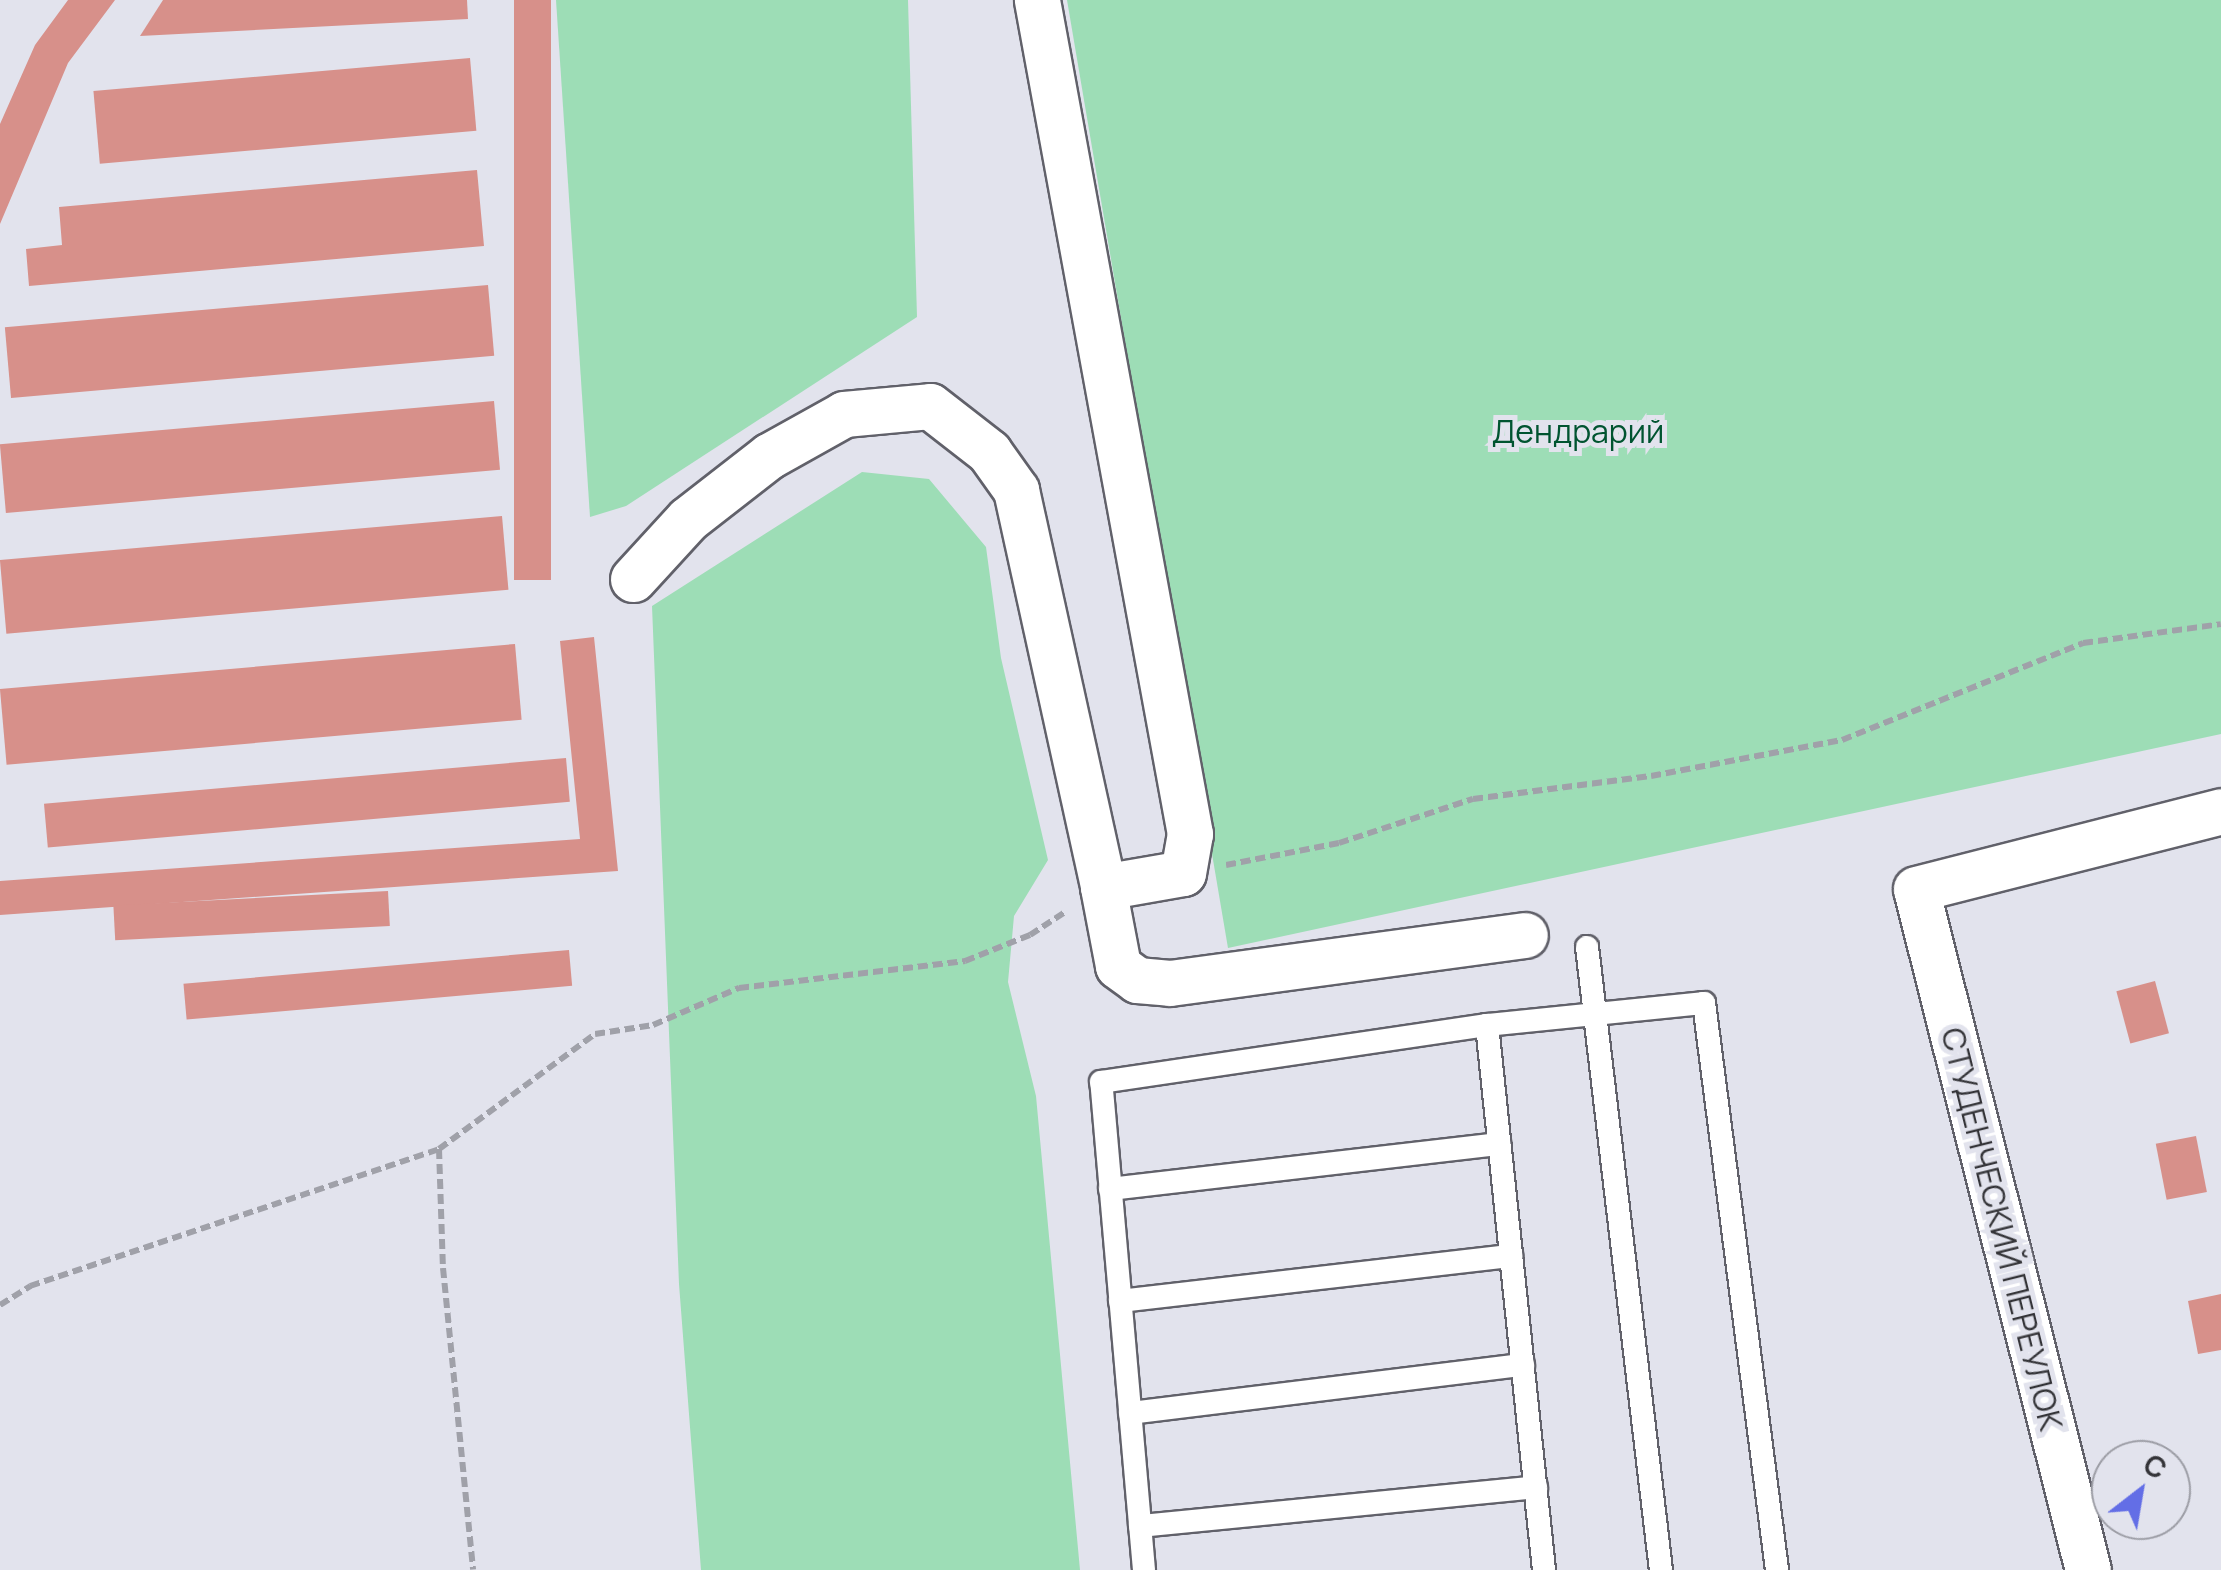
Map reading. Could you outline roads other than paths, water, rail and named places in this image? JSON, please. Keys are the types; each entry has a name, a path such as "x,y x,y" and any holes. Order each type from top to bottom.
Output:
{"street":[{"path":"1037,0 1190,834 1183,873 1102,886"},
{"path":"633,579 688,519 770,456 844,414 930,406 989,452 1016,490 1118,966 1137,980 1170,982 1526,935"},
{"name":"СТУДЕНЧЕСКИЙ ПЕРЕУЛОК","path":"2088,1570 1916,889 2221,811"}],"lane":[{"path":"1586,947 1661,1570"},
{"path":"1144,1570 1100,1082 1487,1024 1704,1003 1777,1570"},
{"path":"1487,1024 1544,1570"},
{"path":"1110,1189 1499,1144"},
{"path":"1120,1301 1511,1256"},
{"path":"1130,1414 1522,1365"},
{"path":"1140,1526 1536,1487"}],"park label":[{"name":"Дендрарий","path":"1578,431"}]}
